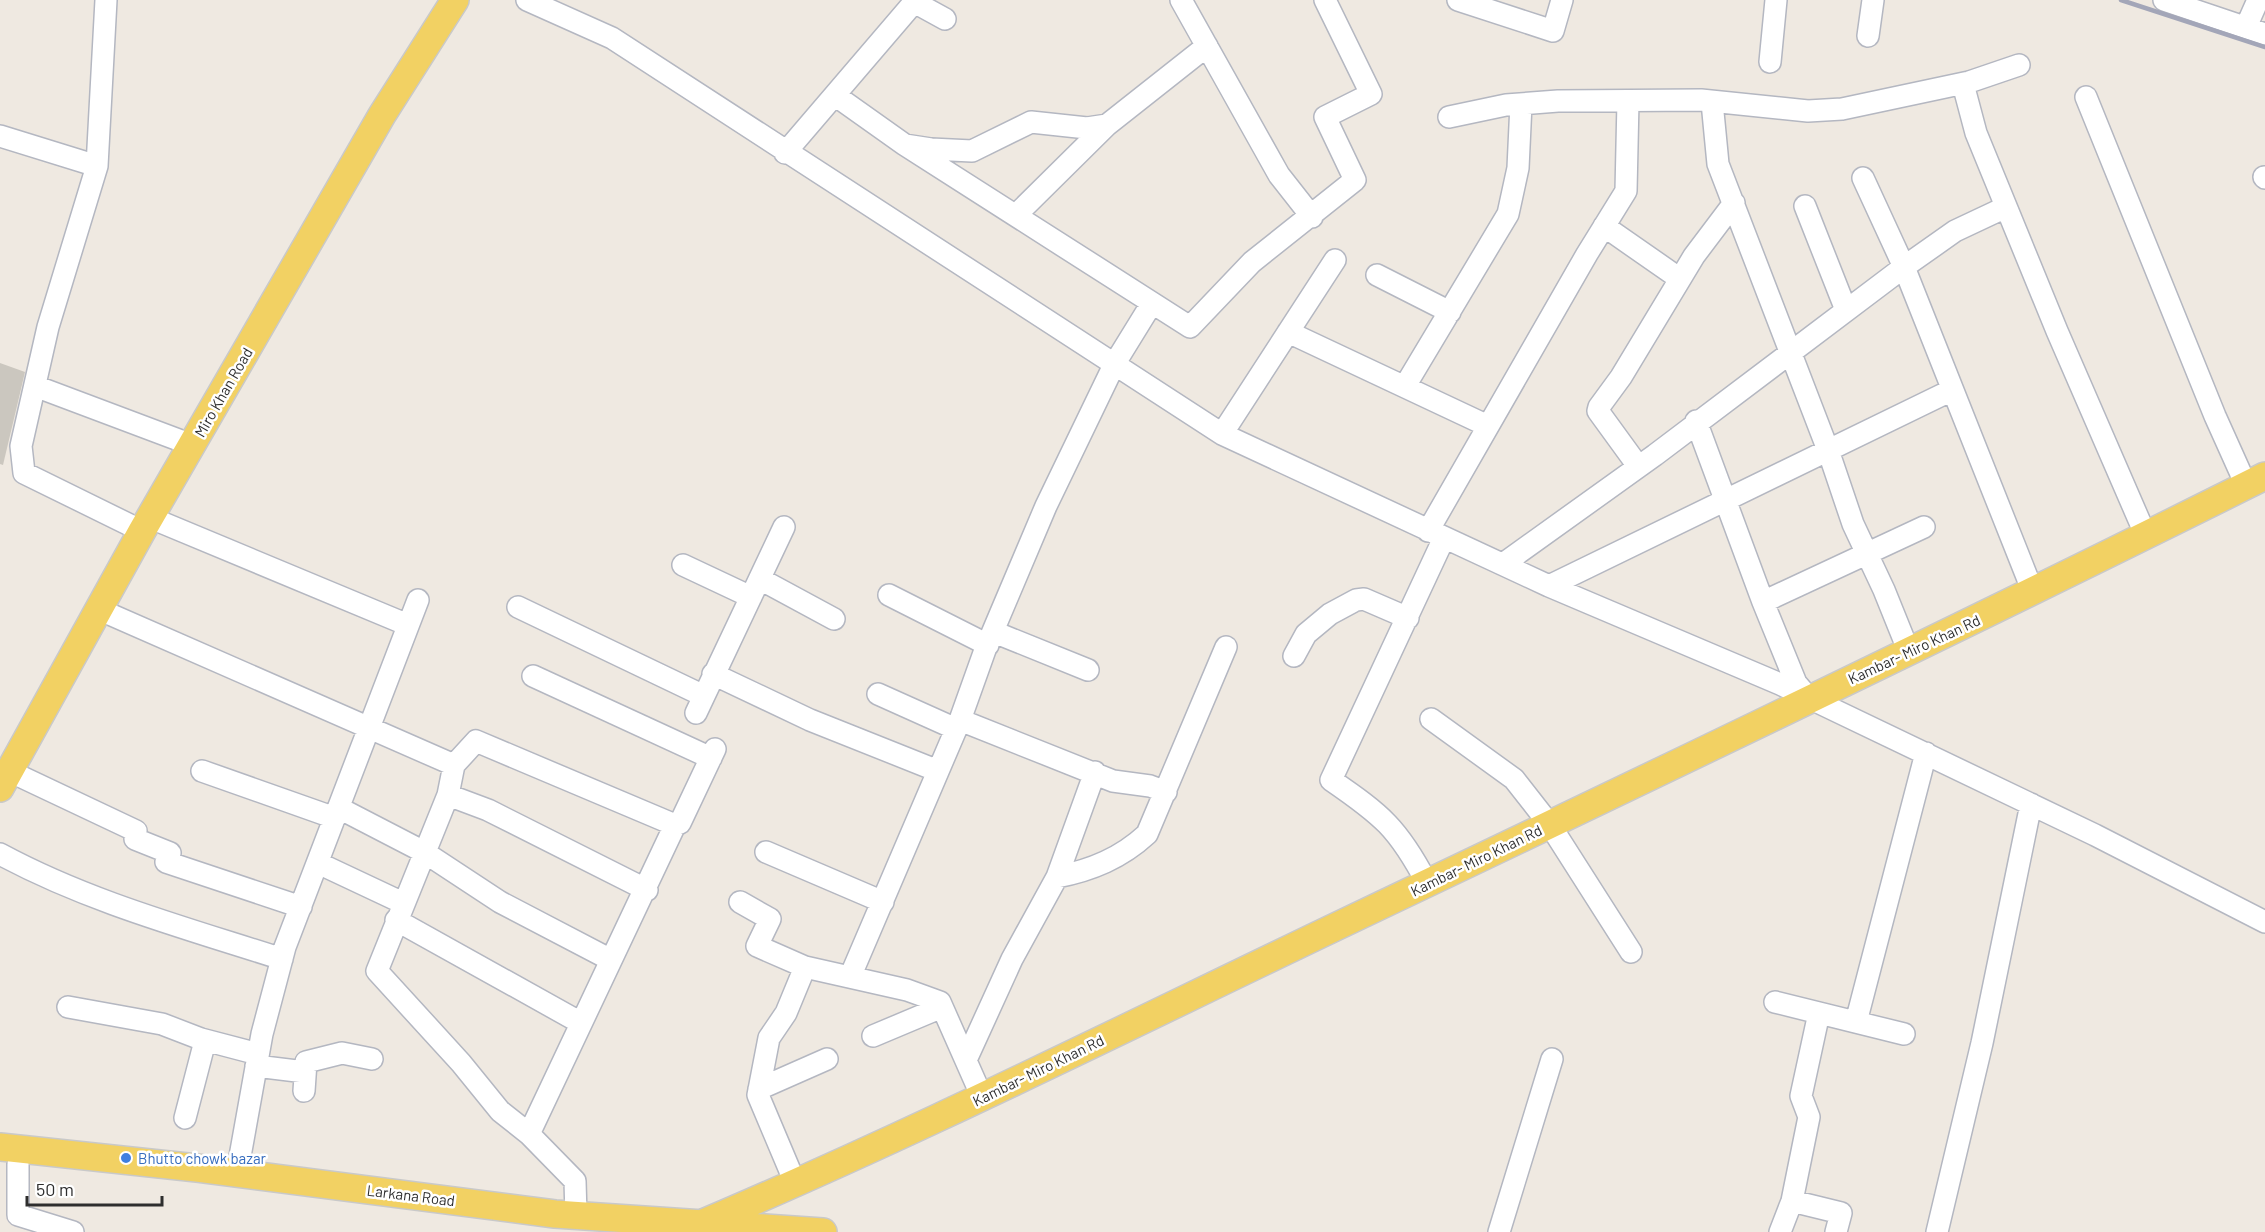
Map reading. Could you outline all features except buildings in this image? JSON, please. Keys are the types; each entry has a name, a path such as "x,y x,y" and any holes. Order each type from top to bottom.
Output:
{"main road":[{"name":"Miro Khan Road","path":"5,779 146,524 382,115 455,0"},
{"name":"Kambar- Miro Khan Rd","path":"692,1228 796,1185 1427,884 2033,592 2256,481"},
{"name":"Larkana Road","path":"6,1158 237,1173 537,1223 576,1215 692,1228 823,1232"},
{"name":"Larkana Road","path":"6,1158 537,1223 650,1232"}],"street":[{"path":"106,0 97,166 48,327 21,446 24,472 146,524 408,625"},
{"path":"527,0 612,38 785,153 1115,363 1222,434 1549,586 1809,698 2031,804 2265,922"},
{"path":"1181,0 1279,175 1312,217"},
{"path":"836,96 905,145 1190,327 1252,262 1312,217 1355,180 1325,117 1371,94 1325,0"},
{"path":"1458,0 1553,31 1562,0"},
{"path":"1770,62 1776,0"},
{"path":"1868,36 1873,0"},
{"path":"2164,0 2255,30 2258,0"},
{"path":"785,153 915,1 945,19"},
{"path":"1016,215 1107,125 1207,46"},
{"path":"1449,117 1521,104 1628,101 1712,102 1808,111 1842,109 1963,84 2019,65"},
{"path":"1963,84 1976,133 2056,331 2146,536"},
{"path":"2086,97 2178,327 2256,481"},
{"path":"1427,884 1411,853 1380,814 1331,780 1408,618 1436,535 1488,426 1626,191 1628,101"},
{"path":"1712,102 1718,164 1789,354 1828,450 1853,524 1909,652"},
{"path":"1405,386 1508,214 1518,168 1521,104"},
{"path":"905,145 972,151 1031,122 1087,128 1107,125"},
{"path":"0,136 97,166"},
{"path":"1863,178 1904,267 2033,592"},
{"path":"1638,466 1598,411 1680,279 1734,203"},
{"path":"1805,206 1846,310"},
{"path":"1503,564 1904,267 1955,231 2006,207"},
{"path":"1604,226 1680,279"},
{"path":"1222,434 1335,260"},
{"path":"1377,275 1450,312"},
{"path":"850,977 958,725 991,638 1046,506 1115,363 1152,303"},
{"path":"1288,332 1488,426"},
{"path":"35,386 192,445"},
{"path":"1549,586 1952,390"},
{"path":"1696,421 1763,603 1796,683 1809,698"},
{"path":"518,607 700,705 784,527"},
{"path":"1763,603 1924,527"},
{"path":"683,565 755,588 834,619"},
{"path":"889,595 991,638 1088,670"},
{"path":"1294,656 1306,634 1330,614 1356,600 1364,599 1408,618"},
{"path":"237,1173 257,1060 282,959 372,727 418,600"},
{"path":"98,609 372,727 454,765"},
{"path":"1057,877 1089,871 1132,848 1147,834 1226,647"},
{"path":"713,674 810,720 938,771"},
{"path":"529,1134 611,960 647,890 675,825 680,823 713,754 533,676"},
{"path":"878,694 958,725 1095,772 1113,781 1150,786 1166,792"},
{"path":"1431,719 1514,779 1550,825 1631,952"},
{"path":"576,1215 575,1181 529,1134 500,1111 461,1063 377,971 448,795 454,765 476,741 675,825"},
{"path":"1856,1022 1926,753"},
{"path":"202,771 337,813 424,852 500,902 611,960"},
{"path":"966,1060 1012,958 1057,877 1095,772"},
{"path":"5,779 136,831 135,839 170,853 166,862 301,907"},
{"path":"448,795 488,810 647,890"},
{"path":"1937,1232 1982,1043 2031,804"},
{"path":"766,852 883,902"},
{"path":"0,854 42,877 101,902 282,959"},
{"path":"318,863 581,1023"},
{"path":"740,902 770,919 756,946 805,967 907,990 940,1002 982,1096"},
{"path":"796,1185 758,1095 769,1038 786,1013 805,967"},
{"path":"1775,1002 1904,1034"},
{"path":"68,1007 162,1023 257,1060 305,1082 306,1062 342,1053 372,1059"},
{"path":"873,1036 942,1007"},
{"path":"1780,1232 1792,1201 1809,1117 1801,1096 1819,1013"},
{"path":"185,1118 205,1041"},
{"path":"759,1089 827,1059"},
{"path":"1499,1232 1552,1059"},
{"path":"6,1158 18,1215 73,1232"},
{"path":"1792,1201 1841,1213 1836,1232"}],"railway":[{"path":"2121,0 2265,47"}],"place":[{"name":"Bhutto chowk bazar","path":"126,1158"}]}
